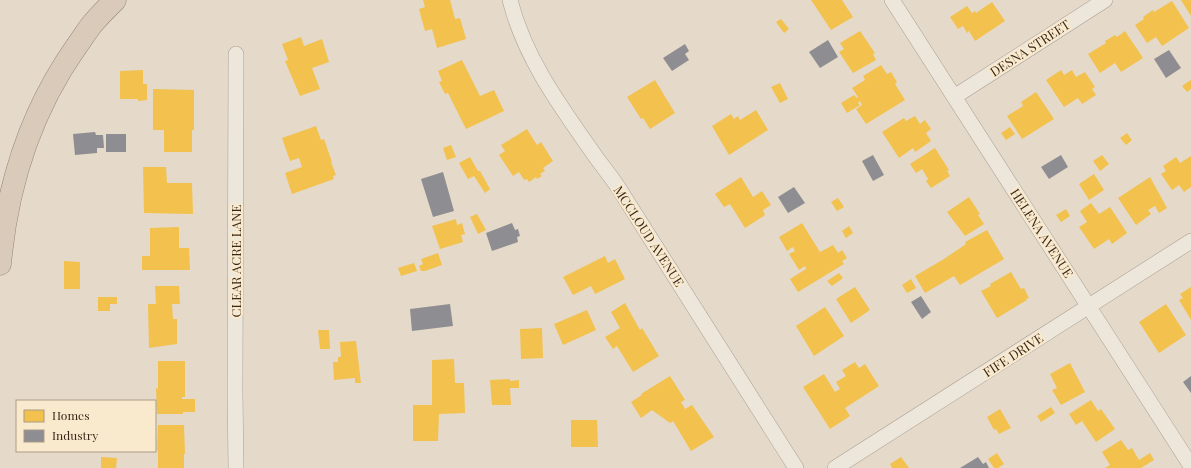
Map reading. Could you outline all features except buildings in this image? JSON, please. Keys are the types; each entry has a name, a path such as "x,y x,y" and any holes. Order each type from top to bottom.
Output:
{"highway":[{"path":"0,264 2,239 13,185 26,144 42,102 68,58 93,23 115,0"}],"street":[{"name":"MCCLOUD AVENUE","path":"510,0 523,40 536,67 622,193 796,468"},
{"name":"HELENA AVENUE","path":"892,0 1191,466"},
{"name":"DESNA STREET","path":"954,97 1105,0"},
{"name":"CLEAR ACRE LANE","path":"236,54 236,468"},
{"name":"FIFE DRIVE","path":"835,468 1191,241"}]}
